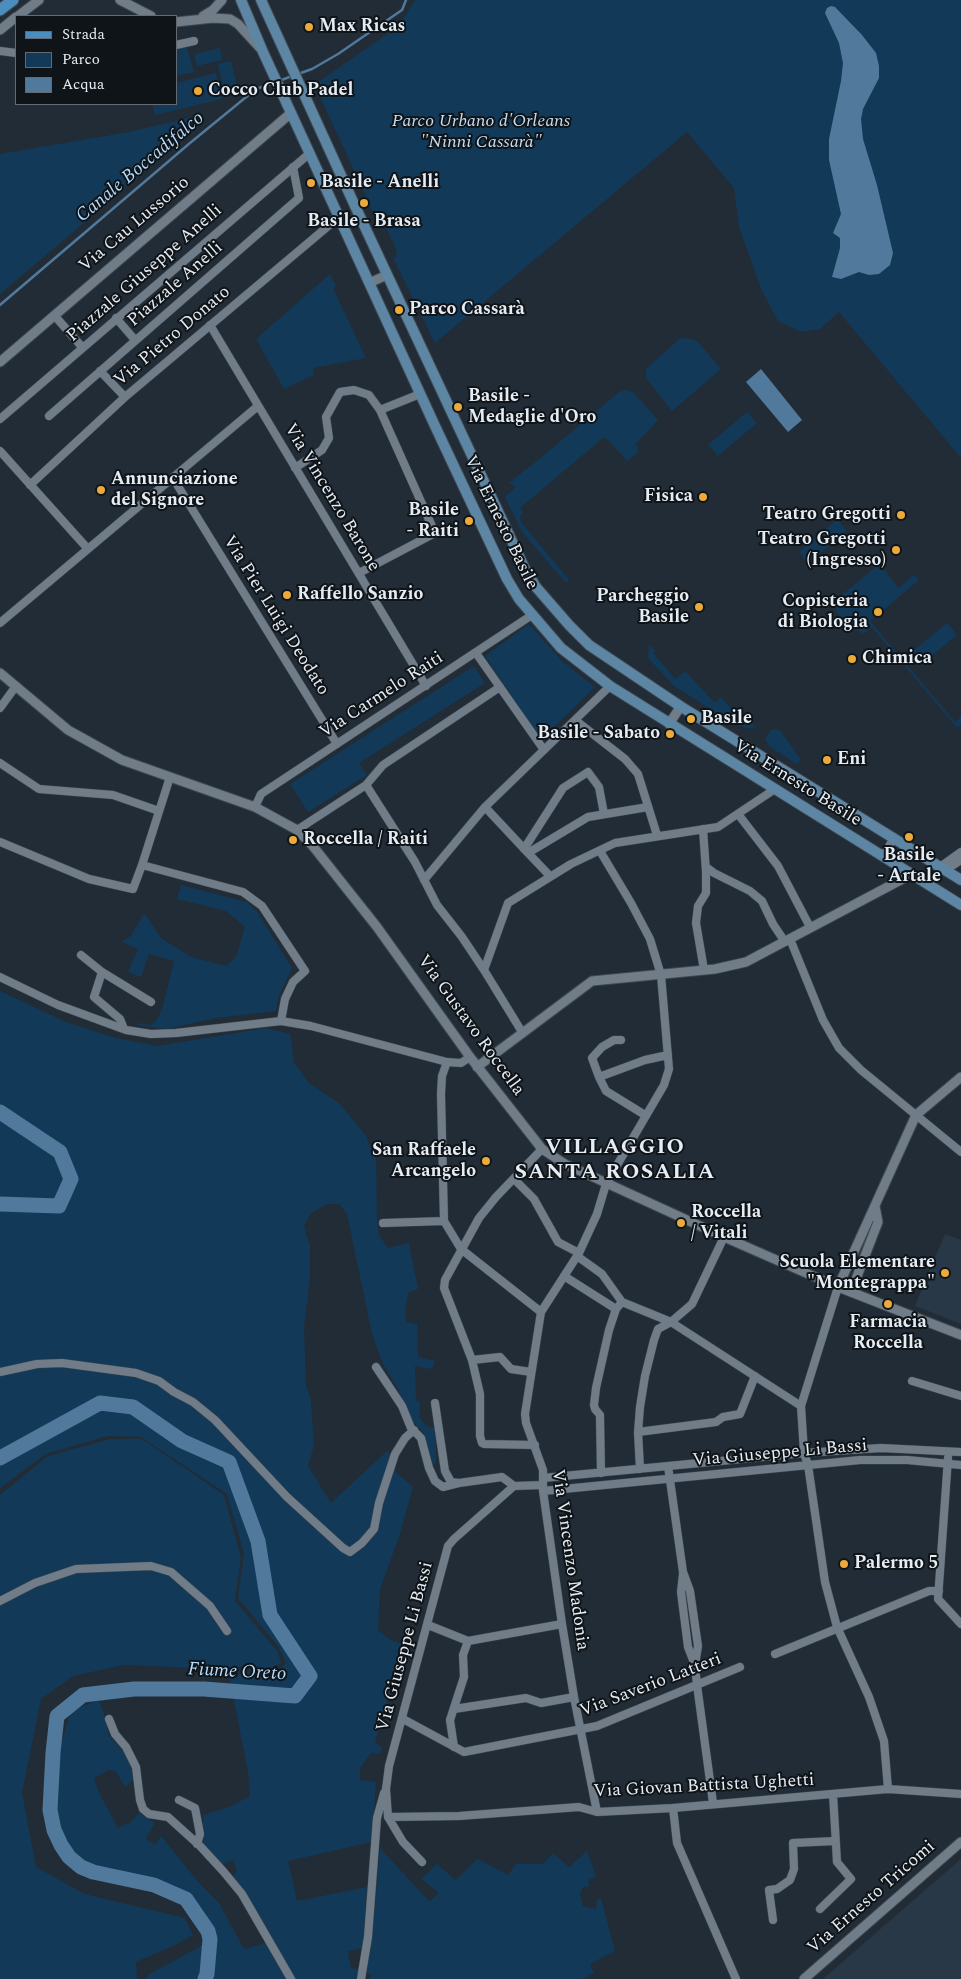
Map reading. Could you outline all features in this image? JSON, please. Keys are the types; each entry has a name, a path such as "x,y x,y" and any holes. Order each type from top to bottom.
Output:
{"main road":[{"path":"0,10 14,0"},
{"name":"Via Ernesto Basile","path":"241,0 420,394 518,599 561,648 610,686 961,905"},
{"name":"Via Ernesto Basile","path":"262,2 387,275 536,587 589,644 681,706 961,880"}],"street":[{"path":"20,15 39,0"},
{"path":"26,10 45,0"},
{"path":"120,0 150,15"},
{"path":"132,0 150,15"},
{"path":"191,21 208,14 222,0"},
{"path":"178,22 213,18 230,20 238,24 263,52"},
{"path":"0,30 15,19"},
{"path":"178,45 194,41"},
{"path":"0,51 15,53"},
{"name":"Via Cau Lussorio","path":"0,362 291,113"},
{"name":"Piazzale Giuseppe Anelli","path":"0,419 310,153"},
{"name":"Piazzale Anelli","path":"49,416 299,198 293,167"},
{"name":"Via Pietro Donato","path":"30,484 125,398 339,217"},
{"path":"370,283 387,275"},
{"path":"54,315 82,347"},
{"path":"116,318 135,340"},
{"name":"Via Vincenzo Barone","path":"210,325 426,686"},
{"path":"100,371 125,398"},
{"path":"296,468 322,450 329,438 326,417 340,392 354,390 369,395 380,410 434,532 359,573"},
{"path":"380,410 420,394"},
{"path":"0,623 258,406"},
{"path":"0,451 88,549"},
{"name":"Via Pier Luigi Deodato","path":"173,478 336,744"},
{"name":"Via Carmelo Raiti","path":"255,807 261,794 532,615"},
{"path":"476,653 544,750"},
{"name":"Via Gustavo Roccella","path":"0,673 68,730 122,760 255,807 296,830 312,845 377,927 470,1058 542,1149 565,1164 606,1184 838,1288 961,1335"},
{"path":"0,708 16,686"},
{"path":"424,880 485,807 610,686"},
{"path":"296,830 366,785 383,765 500,688"},
{"path":"669,724 681,706"},
{"path":"575,720 625,759 638,774 657,836"},
{"path":"0,762 39,789 113,795 159,810"},
{"path":"526,851 563,788 588,772 599,787 604,814"},
{"path":"0,842 89,879 133,888 170,777"},
{"path":"366,785 415,862 438,905 484,970 522,1032"},
{"path":"484,970 508,903 550,876 570,864 616,843 718,827 775,788"},
{"path":"485,807 550,876"},
{"path":"526,851 588,817 648,807"},
{"path":"738,814 778,866 810,927"},
{"path":"703,829 706,893 698,906 696,923 704,970"},
{"path":"883,856 894,838"},
{"name":"Via Vincenzo Madonia","path":"597,1812 580,1730 562,1624 543,1484 543,1470 526,1423 526,1414 540,1312 578,1255 597,1214 606,1184 664,1085 669,1069 661,975 650,939 600,850"},
{"path":"943,868 961,852"},
{"path":"943,868 961,860"},
{"path":"142,865 243,892 262,906 305,971 292,982 285,999 280,1021"},
{"path":"706,867 750,891 762,901 772,924 787,941 823,1020 839,1048 861,1070 961,1152"},
{"path":"477,1067 592,981 715,969 746,962 912,874"},
{"path":"81,955 102,972 152,1002"},
{"path":"102,972 94,997 120,1019 124,1029"},
{"path":"0,978 58,1005 124,1029 151,1034 176,1033 280,1021 311,1026 447,1062 460,1063 470,1058"},
{"path":"621,1040 614,1040 602,1047 592,1058 606,1091 645,1115"},
{"path":"599,1077 645,1060 668,1055"},
{"path":"447,1062 442,1076 441,1094 444,1221 461,1249 540,1312"},
{"path":"888,1789 882,1734 869,1697 837,1627 825,1582 808,1465 804,1453 801,1406 838,1288 916,1115 961,1077"},
{"path":"534,1445 482,1443 480,1436 480,1394 472,1360 444,1288 445,1280 479,1218 542,1149"},
{"path":"514,1179 534,1199 558,1242 602,1274 622,1302 671,1322 801,1406"},
{"path":"851,1292 878,1222 874,1206"},
{"path":"383,1223 444,1221"},
{"path":"640,1469 638,1432 645,1376 654,1340 658,1329 671,1322 692,1304 724,1237"},
{"path":"564,1276 616,1309"},
{"path":"601,1473 600,1415 595,1409 595,1400 603,1351 616,1309 622,1302"},
{"path":"472,1360 500,1356 511,1369 531,1372"},
{"path":"0,1372 37,1364 62,1364 136,1373 159,1381 193,1402 215,1420 286,1497 343,1548 350,1552 374,1529 395,1454 405,1438 414,1430"},
{"path":"376,1367 402,1406 411,1428 421,1438 429,1468 435,1481 443,1487 502,1477 514,1486"},
{"path":"638,1432 716,1422 723,1417 740,1414 755,1376"},
{"path":"912,1381 961,1396"},
{"path":"435,1403 445,1471 451,1482 459,1483"},
{"name":"Via Giuseppe Li Bassi","path":"543,1484 601,1473 804,1453 881,1448 961,1452"},
{"path":"949,1451 938,1599 961,1624"},
{"name":"Via Giuseppe Li Bassi","path":"422,1862 403,1842 388,1817 386,1789 389,1766 448,1546 454,1538 514,1486 670,1479 860,1460 961,1465"},
{"path":"668,1466 683,1572 690,1591 698,1646 695,1665 712,1803"},
{"path":"0,1601 35,1584 76,1569 151,1566 171,1572 210,1606 227,1631"},
{"path":"775,1654 929,1590 939,1591"},
{"path":"428,1625 468,1641 562,1624"},
{"path":"454,1747 450,1720 464,1677 463,1655 468,1641"},
{"name":"Via Saverio Latteri","path":"402,1719 464,1752 597,1726 740,1668"},
{"path":"454,1709 526,1698 541,1703 574,1697"},
{"path":"109,1719 115,1734 129,1753 136,1767 143,1809 149,1814 168,1817 197,1844 242,1894 291,1979"},
{"path":"361,1979 368,1937 377,1818 386,1789"},
{"name":"Via Giovan Battista Ughetti","path":"388,1817 459,1816 579,1808 597,1812 673,1808 712,1803 888,1789 961,1794"},
{"path":"820,1909 852,1879 837,1862 833,1794"},
{"path":"178,1800 195,1808 200,1834 197,1844"},
{"path":"673,1808 677,1843 736,1979"},
{"path":"773,1920 769,1890 777,1889 790,1880 794,1869 793,1843 835,1841"},
{"name":"Via Ernesto Tricomi","path":"804,1979 961,1842"}],"shaded area":[{"name":"Scuola Elementare \"Montegrappa\"","path":"945,1234 961,1240 961,1324 915,1306"},
{"path":"961,1859 961,1979 823,1979 940,1877"}],"green space":[{"name":"Parco Urbano d'Orleans \"Ninni Cassarà\"","path":"415,0 961,0 961,458 839,312 820,329 801,332 778,321 762,291 739,227 734,188 687,132 435,343 393,258 397,256 396,249 385,226 380,227 316,88 320,86 318,82 399,26"},
{"name":"Cocco Club Padel","path":"187,47 194,72 178,76 178,49"},
{"name":"Cocco Club Padel","path":"220,48 222,60 197,66 194,54"},
{"name":"Cocco Club Padel","path":"231,61 237,86 223,89 218,64"},
{"name":"Cocco Club Padel","path":"216,73 222,99 155,115 152,105 178,105 178,82"},
{"path":"192,117 203,118 190,133 0,294 0,154 129,132"},
{"path":"330,274 336,286 333,288 366,358 313,368 314,375 284,389 256,339"},
{"path":"679,339 693,339 698,342 721,369 672,411 646,378 646,369"},
{"path":"624,390 633,392 658,420 635,445 638,447 637,453 627,461 607,439 603,438 520,508 523,512 520,517 521,522 570,581 565,582 522,532 505,497 516,487 509,483 619,392"},
{"path":"747,412 757,423 718,456 708,445"},
{"path":"837,519 847,531 808,564 799,552"},
{"path":"877,566 878,568 881,566 899,588 914,575 919,580 870,621 955,722 961,715 961,725 957,728 872,627 863,634 844,621 833,606 839,601 837,599"},
{"path":"947,623 957,635 918,667 908,655"},
{"path":"529,624 562,661 595,687 541,740 485,656"},
{"path":"649,644 655,651 653,653 675,679 685,671 715,703 721,697 743,723 752,722 755,727 749,729 735,724 674,686 648,658"},
{"path":"474,666 485,683 359,763 367,775 308,812 290,784"},
{"path":"772,729 780,730 801,760 797,764 770,747 765,739"},
{"path":"181,885 247,902 258,913 292,968 278,998 276,1011 216,1018 166,1029 138,1025 137,1023 151,1025 157,1020 163,1006 174,961 149,954 141,977 128,972 138,949 121,942 131,936 144,913 161,938 191,957 226,966 236,957 245,927 226,911 177,899"},
{"path":"0,991 66,1022 116,1038 157,1046 266,1028 290,1034 294,1063 309,1083 340,1104 366,1136 372,1153 376,1151 379,1235 388,1248 409,1243 418,1289 408,1293 405,1311 406,1322 417,1324 418,1357 435,1361 432,1369 415,1366 416,1400 420,1402 419,1417 426,1426 436,1428 436,1463 432,1467 424,1433 410,1419 399,1391 383,1364 372,1334 347,1214 339,1204 327,1204 311,1213 304,1226 310,1246 310,1278 304,1327 306,1385 311,1401 314,1446 308,1466 331,1503 387,1451 392,1456 396,1472 413,1487 399,1537 380,1589 378,1630 389,1639 408,1647 401,1686 393,1684 375,1742 382,1748 380,1754 371,1753 360,1768 360,1780 376,1782 372,1842 288,1861 297,1901 367,1887 363,1948 348,1951 351,1968 360,1969 355,1979 294,1979 263,1922 233,1876 237,1871 233,1860 222,1865 203,1845 203,1815 231,1806 250,1796 248,1772 229,1675 279,1670 286,1663 278,1646 238,1598 244,1554 227,1494 141,1437 107,1436 46,1454 0,1488"},
{"path":"110,1439 142,1439 224,1495 241,1558 235,1601 278,1652 281,1664 265,1669 242,1666 221,1671 201,1668 124,1665 73,1676 41,1699 22,1793 36,1867 85,1894 185,1918 193,1935 136,1962 137,1979 0,1979 0,1495 48,1456"},
{"path":"98,1700 103,1710 109,1736 131,1760 133,1780 125,1787 116,1772 109,1770 94,1778 99,1793 118,1828 131,1822 139,1813 155,1823 146,1839 155,1845 161,1836 199,1883 219,1903 244,1949 265,1943 286,1979 146,1979 149,1974 196,1949 217,1934 202,1908 168,1886 94,1868 70,1849 57,1820 56,1789 59,1750 71,1711"},
{"path":"380,1848 429,1901 439,1893 421,1879 437,1864 455,1880 478,1859 508,1875 516,1864 543,1864 553,1853 569,1867 587,1851 596,1877 588,1880 589,1887 583,1887 580,1894 583,1906 596,1909 597,1899 601,1898 615,1951 590,1964 594,1973 582,1979 370,1979 371,1975 366,1973 374,1918"}],"water":[{"path":"835,7 862,35 876,53 879,78 863,109 861,119 863,139 877,185 893,253 890,265 879,274 869,275 859,272 841,279 832,277 840,248 840,238 833,233 841,214 829,160 829,139 843,63 839,43 825,13 827,8"},
{"path":"761,369 802,420 788,432 746,382"}],"waterway":[{"name":"Canale Boccadifalco","path":"298,74 312,69 338,54 402,10 406,0"},
{"name":"Canale Boccadifalco","path":"279,81 292,76"},
{"name":"Canale Boccadifalco","path":"0,305 256,89 274,83"},
{"name":"Fiume Oreto","path":"0,1112 60,1152 71,1179 59,1206 0,1204"},
{"name":"Fiume Oreto","path":"0,1458 100,1403 133,1407 182,1441 229,1462 258,1541 270,1615 310,1676 295,1696 204,1689 134,1689 83,1695 57,1716 50,1810 54,1830 61,1845 69,1857 81,1867 93,1872 154,1885 186,1899 208,1931 210,1939 205,1979"}],"place":[{"name":"Max Ricas","path":"309,27"},
{"name":"Cocco Club Padel","path":"198,91"},
{"name":"Basile - Anelli","path":"311,183"},
{"name":"Basile - Brasa","path":"364,203"},
{"name":"Parco Cassarà","path":"399,310"},
{"name":"Basile - Medaglie d'Oro","path":"458,407"},
{"name":"Annunciazione del Signore","path":"101,490"},
{"name":"Fisica","path":"703,497"},
{"name":"Teatro Gregotti","path":"901,515"},
{"name":"Basile - Raiti","path":"469,521"},
{"name":"Teatro Gregotti (Ingresso)","path":"896,550"},
{"name":"Raffello Sanzio","path":"287,595"},
{"name":"Parcheggio Basile","path":"699,607"},
{"name":"Copisteria di Biologia","path":"878,612"},
{"name":"Chimica","path":"852,659"},
{"name":"Basile","path":"691,719"},
{"name":"Basile - Sabato","path":"670,734"},
{"name":"Eni","path":"827,760"},
{"name":"Basile - Artale","path":"909,837"},
{"name":"Roccella / Raiti","path":"293,840"},
{"name":"San Raffaele Arcangelo","path":"486,1161"},
{"name":"Roccella / Vitali","path":"681,1223"},
{"name":"Scuola Elementare \"Montegrappa\"","path":"945,1273"},
{"name":"Farmacia Roccella","path":"888,1304"},
{"name":"Palermo 5","path":"844,1564"}],"district":[{"name":"VILLAGGIO SANTA ROSALIA","path":"615,1162"}]}
